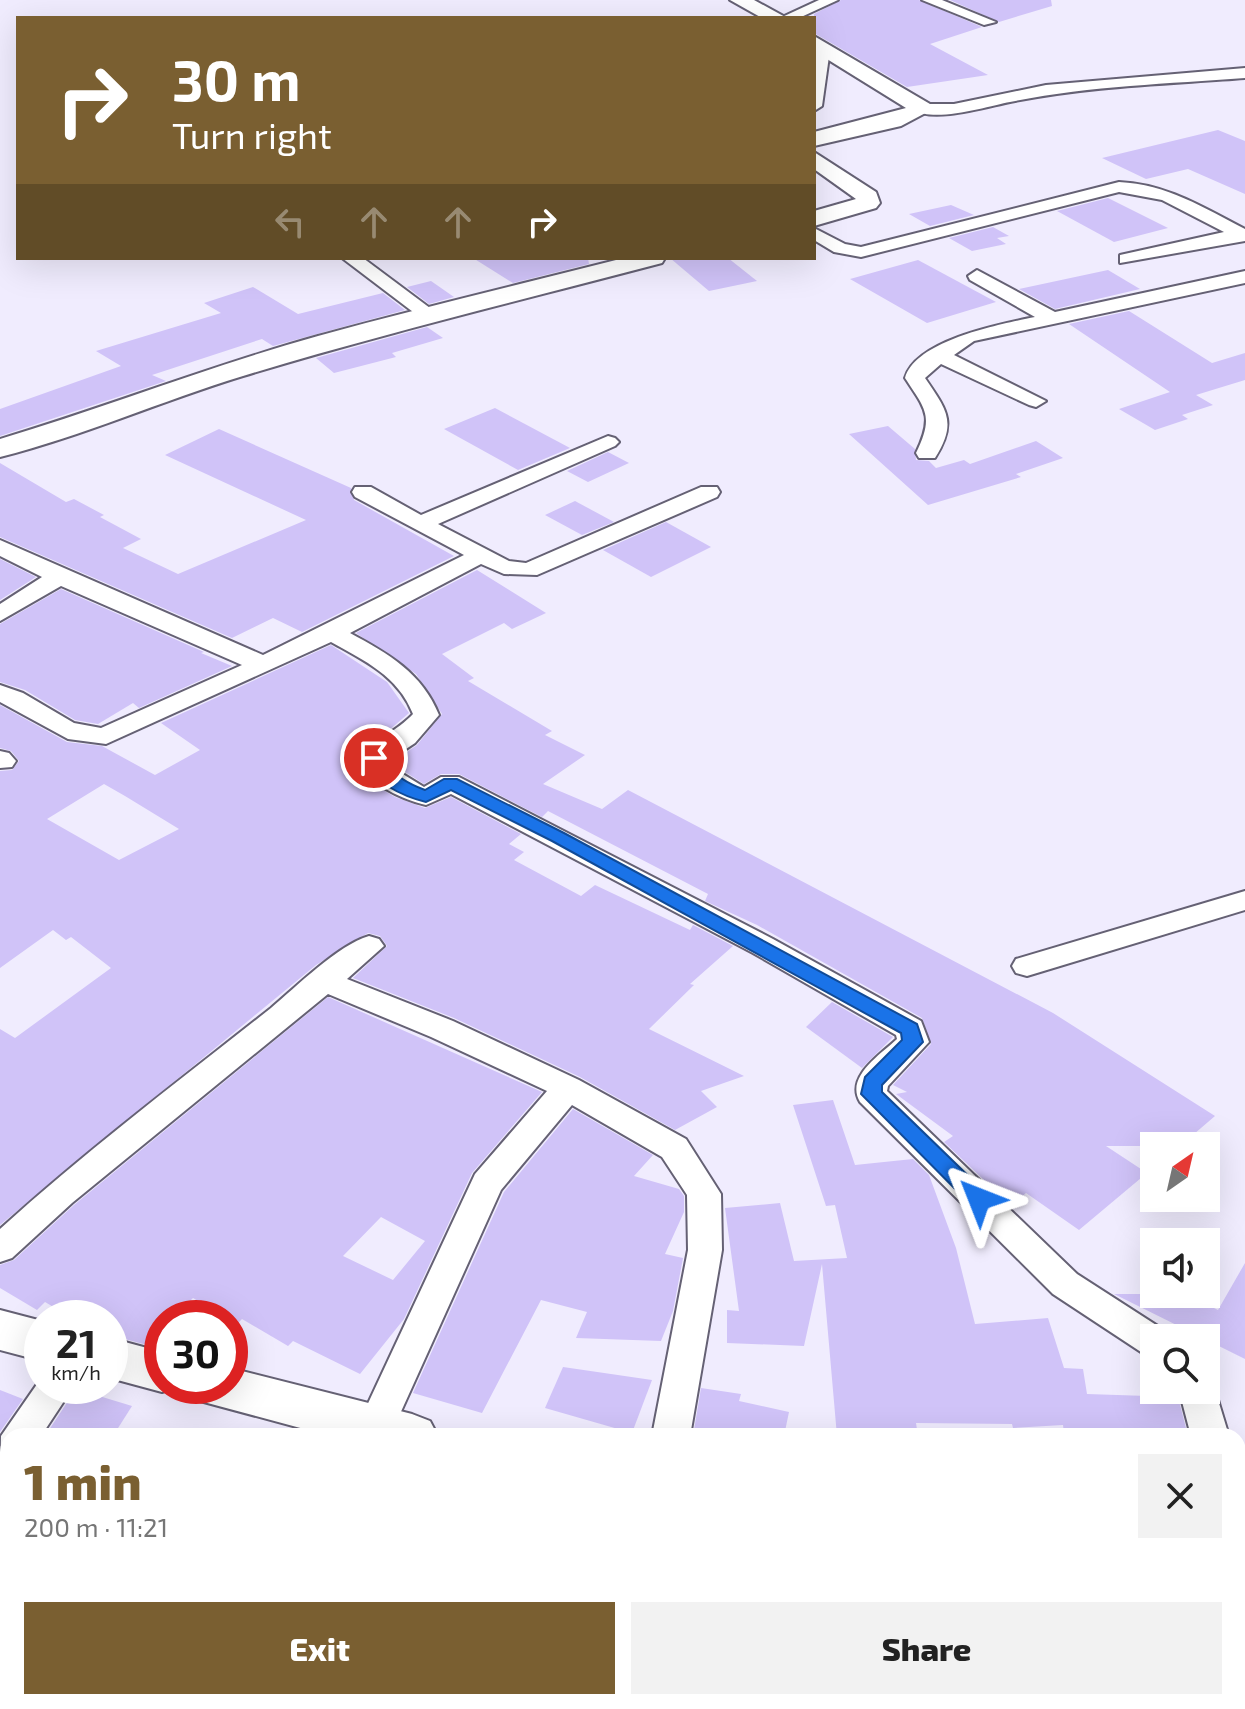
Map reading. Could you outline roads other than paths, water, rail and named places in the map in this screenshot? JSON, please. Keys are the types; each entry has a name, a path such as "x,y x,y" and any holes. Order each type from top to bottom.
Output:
{"street":[{"path":"739,0 773,16"},
{"path":"792,16 831,0"},
{"path":"929,0 989,22"},
{"path":"816,83 818,54 922,109"},
{"path":"816,139 893,121 922,109 954,109 1046,90 1245,73"},
{"path":"816,160 868,197 868,203 856,209 816,219"},
{"path":"816,234 840,248 861,252 1119,187 1135,186 1155,191 1243,235"},
{"path":"1126,259 1243,235"},
{"path":"354,260 428,314"},
{"path":"0,448 122,411 189,384 428,314 645,260"},
{"path":"977,276 1051,318"},
{"path":"927,453 936,434 938,413 915,378 917,371 968,337 1245,277"},
{"path":"939,356 1036,401"},
{"path":"420,524 608,442"},
{"path":"363,492 504,567 529,570 709,492"},
{"path":"0,547 59,577 264,665"},
{"path":"0,693 20,699 76,737 91,739 106,736 332,633 482,555"},
{"path":"0,614 59,577"},
{"path":"332,633 404,675 426,715 419,725 374,758 375,768 410,791 426,797 450,783 750,938 910,1029 913,1042 872,1082 871,1094 1065,1284 1140,1333"},
{"path":"1027,966 1245,900"},
{"path":"0,1249 72,1184 369,946"},
{"path":"324,981 442,1029 568,1088 674,1148 704,1194 705,1250 672,1428"},
{"path":"395,1428 487,1183 568,1088"},
{"path":"0,1330 24,1336"},
{"path":"248,1394 379,1428"},
{"path":"26,1428 43,1404"},
{"path":"1201,1404 1208,1428"}]}
